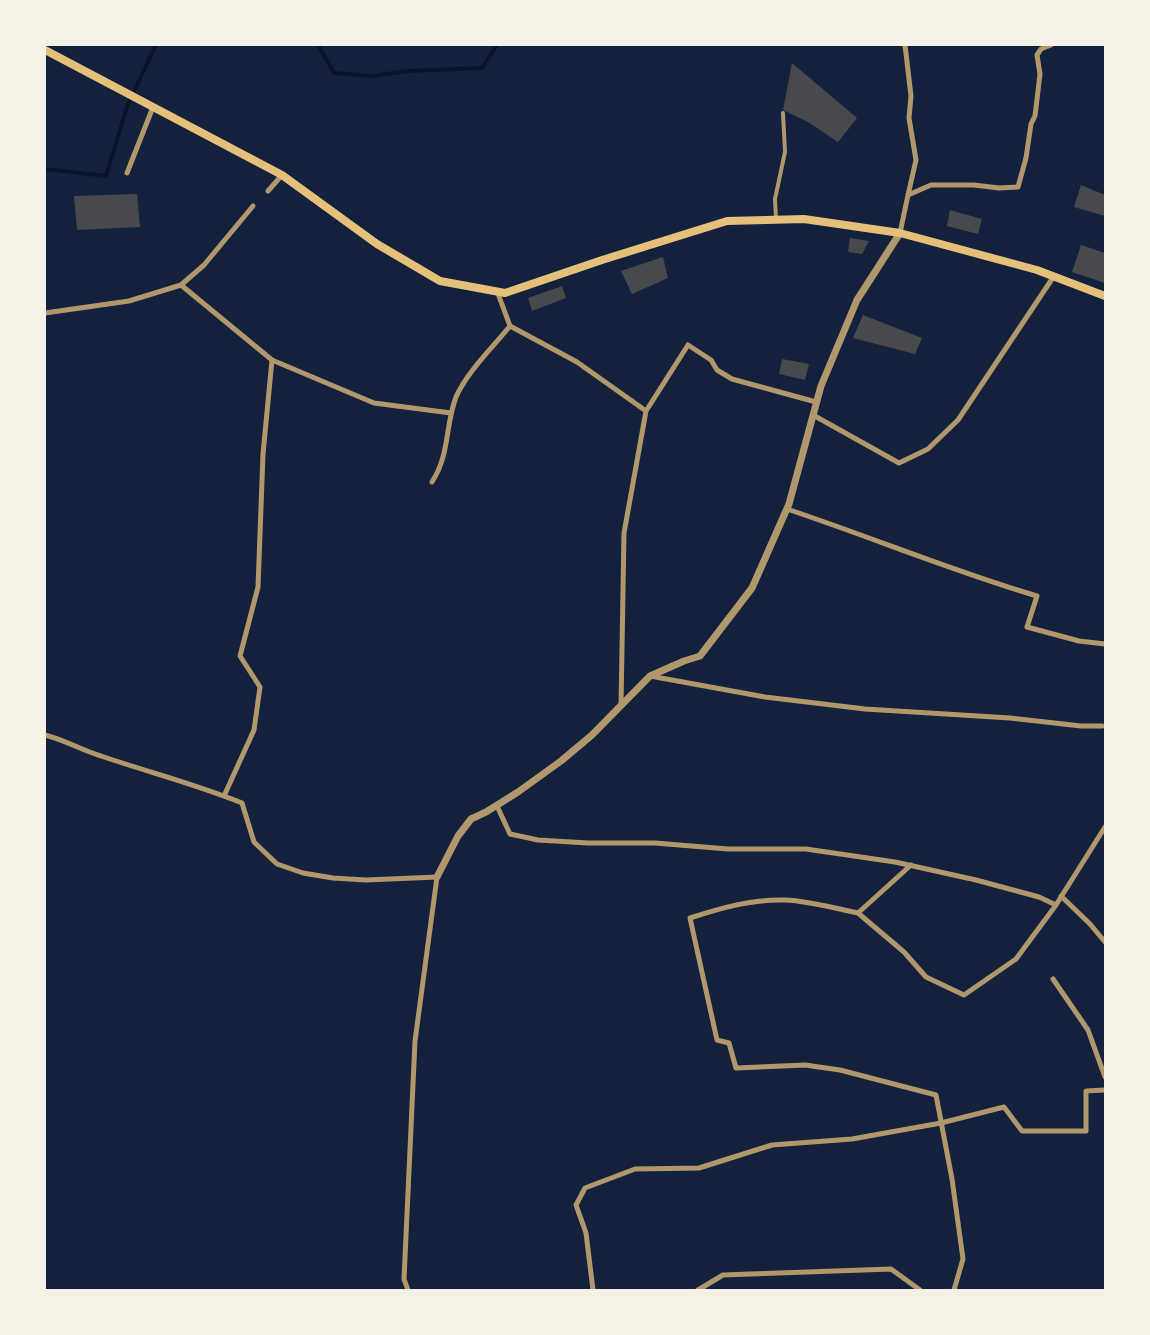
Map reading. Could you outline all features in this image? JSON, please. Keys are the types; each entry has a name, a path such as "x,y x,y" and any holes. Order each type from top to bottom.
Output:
{"main road":[{"path":"45,50 282,176 377,244 440,281 505,293 727,221 804,219 900,233 1037,270 1105,296"}],"street":[{"path":"408,1290 404,1280 415,1041 437,877 458,836 471,819 497,806 561,761 592,735 650,676 700,656 752,588 787,509 820,386 857,300 900,233 916,160 909,118 911,96 905,45"},
{"path":"908,195 931,185 1018,187 1026,158 1031,124 1035,116 1040,74 1037,56 1041,49 1051,45"},
{"path":"127,173 151,105"},
{"path":"776,220 775,199 785,152 783,113"},
{"path":"268,191 282,176"},
{"path":"45,313 129,301 181,285 204,265 253,206"},
{"path":"813,415 899,463 928,449 958,420 1054,276"},
{"path":"181,285 272,360 374,403 451,413"},
{"path":"497,291 510,326 577,362 646,411"},
{"path":"432,482 440,470 448,442 451,413 464,383 510,326"},
{"path":"621,706 624,533 646,411 688,345 711,360 717,370 732,379 816,402"},
{"path":"224,796 254,730 260,687 240,656 258,586 263,454 272,360"},
{"path":"787,509 1000,586 1037,597 1027,627 1079,641 1105,644"},
{"path":"650,676 765,697 865,709 1010,718 1081,726 1104,726 1105,718"},
{"path":"45,735 63,739 95,754 242,803 246,823 254,842 277,864 303,873 333,878 366,880 437,877"},
{"path":"497,806 510,834 538,840 655,843 728,849 806,849 911,866 1039,897 1056,905"},
{"path":"954,1290 963,1259 952,1179 936,1095 840,1070 806,1065 736,1068 729,1043 717,1040 690,918 723,908 764,901 787,900 858,913 904,952 926,977 964,994 1016,959 1056,905 1105,827"},
{"path":"858,913 911,866"},
{"path":"1061,896 1105,942"},
{"path":"1053,979 1088,1030 1105,1077"},
{"path":"592,1290 586,1233 576,1205 585,1188 635,1169 699,1168 772,1145 852,1139 941,1123 1004,1107 1022,1131 1086,1131 1086,1091 1105,1090"},
{"path":"698,1290 723,1275 891,1269 920,1290"}],"building":[{"path":"792,63 857,118 838,142 808,122 783,110"},
{"path":"1081,185 1105,195 1105,216 1074,207"},
{"path":"137,194 140,227 77,230 74,196"},
{"path":"950,210 982,219 978,234 947,226"},
{"path":"850,238 869,241 862,254 848,252"},
{"path":"1081,245 1105,253 1105,283 1072,272"},
{"path":"663,257 668,278 632,294 621,271"},
{"path":"562,286 566,298 532,311 528,298"},
{"path":"863,315 922,338 915,354 853,338"},
{"path":"782,359 809,364 805,380 779,374"}],"waterway":[{"path":"45,169 106,176 128,104 156,45"},
{"path":"318,45 334,73 372,76 408,71 482,68 497,45"}]}
